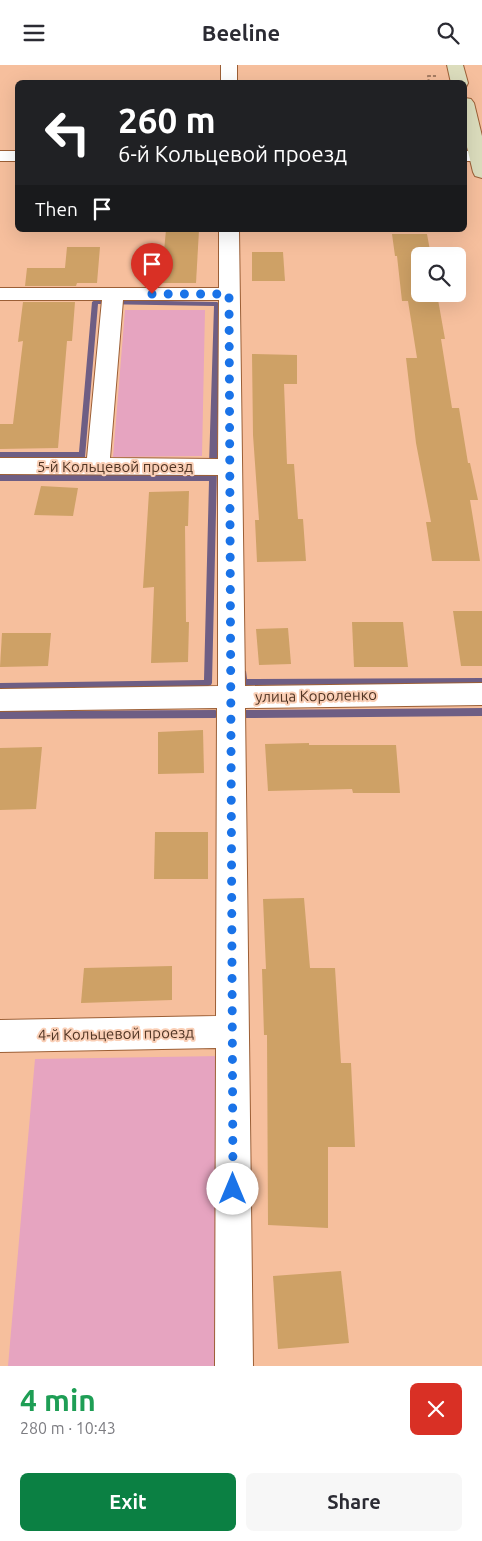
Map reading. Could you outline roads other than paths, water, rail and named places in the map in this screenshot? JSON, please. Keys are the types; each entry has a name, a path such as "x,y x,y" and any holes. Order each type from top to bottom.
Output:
{"main road":[{"path":"456,65 459,80"},
{"path":"467,112 477,160"}],"street":[{"path":"229,65 229,80"},
{"path":"0,156 15,156"},
{"path":"229,232 234,1366"},
{"path":"0,294 229,294"},
{"path":"98,467 113,294"},
{"name":"5-й Кольцевой проезд","path":"0,466 230,467"},
{"name":"улица Короленко","path":"0,700 482,694"},
{"name":"4-й Кольцевой проезд","path":"0,1036 232,1032"}],"waterway":[{"path":"0,455 82,455 95,302 110,302"},
{"path":"113,302 217,304 213,464"},
{"path":"0,686 208,683 213,469"},
{"path":"0,478 212,478"},
{"path":"243,673 243,682 482,681"},
{"path":"243,714 482,712"},
{"path":"0,715 215,714"}]}
